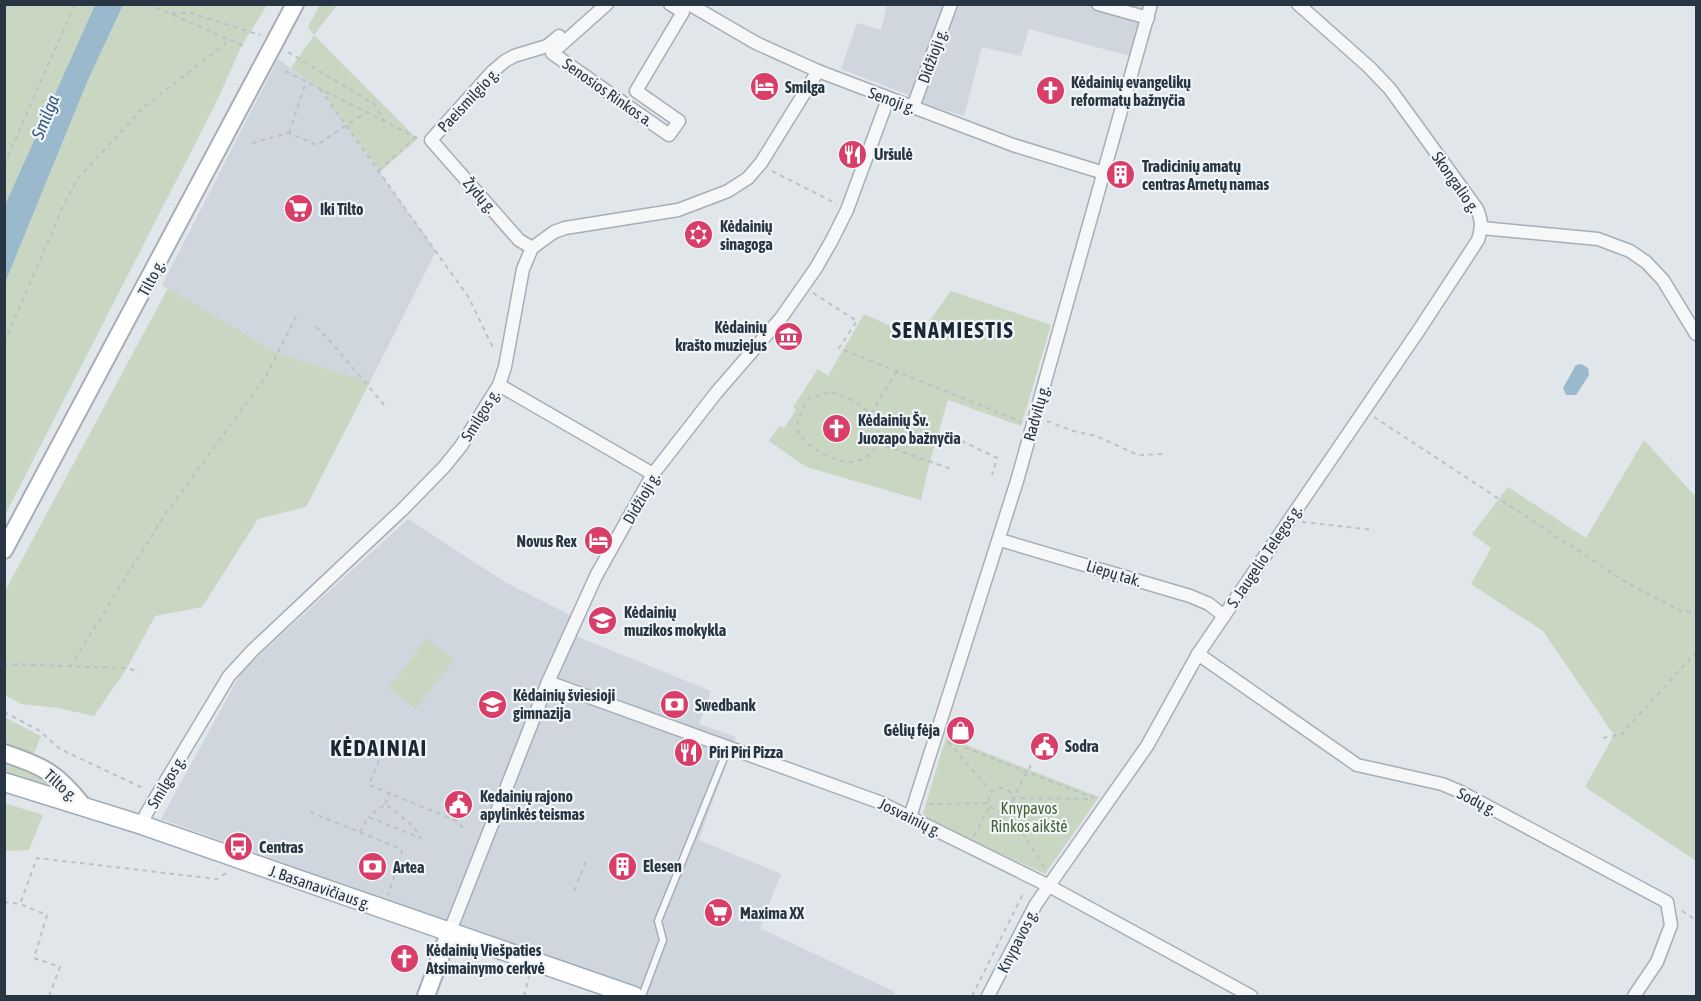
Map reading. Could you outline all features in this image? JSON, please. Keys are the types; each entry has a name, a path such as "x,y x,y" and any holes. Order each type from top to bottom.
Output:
{"main road":[{"name":"Tilto g.","path":"4,550 295,4"},
{"name":"Tilto g.","path":"4,753 33,763 50,772 71,791 82,806"},
{"name":"J. Basanavičiaus g.","path":"4,782 142,825 634,996"},
{"path":"426,996 450,931"}],"street":[{"name":"Paeismilgio g.","path":"431,140 492,72 505,61 548,46 595,4"},
{"name":"Senosios Rinkos a.","path":"607,4 552,53 669,135 679,121 636,91 683,12 670,4"},
{"name":"Senoji g.","path":"689,4 704,8 756,43 818,71 1013,145 1104,173"},
{"name":"Didžioji g.","path":"914,107 951,4"},
{"path":"1098,4 1148,18"},
{"name":"Radvilų g.","path":"910,817 1000,540 1151,4"},
{"name":"Skongalio g.","path":"1298,4 1390,88 1477,209 1482,228 1598,239 1630,251 1646,262 1663,280 1696,334"},
{"path":"532,248 554,232 565,228 678,210 728,190 748,178 761,164 818,71"},
{"name":"Didžioji g.","path":"450,931 548,682 596,576 653,474 686,430 781,318 804,287 847,210 888,99"},
{"name":"Žydų g.","path":"431,140 519,240 532,248"},
{"name":"S. Jaugelio Telegos g.","path":"1051,884 1147,746 1198,654 1478,240 1482,228"},
{"name":"Smilgos g.","path":"142,825 229,676 252,651 403,509 461,446 499,385 506,364 523,269 532,248"},
{"path":"499,385 653,474"},
{"name":"Liepų tak.","path":"1000,540 1190,597 1209,604 1224,616"},
{"name":"Sodų g.","path":"1198,654 1358,765 1442,784 1461,792 1667,902 1671,925 1657,962 1634,996"},
{"name":"Josvainių g.","path":"548,682 879,802 1051,884 1251,996"},
{"name":"Knypavos g.","path":"988,996 1036,904 1051,884"}],"lane":[{"path":"642,996 663,940 658,921 728,747"}],"path":[{"path":"4,165 75,4"},
{"path":"148,4 246,47"},
{"path":"169,14 191,13 260,35"},
{"path":"4,343 62,209 78,178 144,107 225,44 228,39"},
{"path":"288,52 374,104 384,122"},
{"path":"285,71 416,138 431,140"},
{"path":"289,133 306,82"},
{"path":"320,89 469,298 493,349 506,364"},
{"path":"252,143 289,133 317,145 366,112"},
{"path":"379,170 416,138"},
{"path":"761,164 847,210"},
{"path":"804,287 857,321 839,348 1034,422 1096,436 1137,455 1162,454"},
{"path":"70,667 164,516 266,376 296,317"},
{"path":"316,327 385,406"},
{"path":"871,414 897,371"},
{"path":"832,392 871,414 878,427 878,443 868,457 849,462 819,452 806,444 797,429 798,420 809,399 832,392"},
{"path":"1364,411 1629,584 1681,611 1696,612"},
{"path":"945,433 997,458 992,475"},
{"path":"869,440 954,470"},
{"path":"1288,521 1374,530"},
{"path":"1603,738 1622,734 1696,652"},
{"path":"4,664 127,668 139,672"},
{"path":"4,712 40,731 60,749 159,795"},
{"path":"938,730 992,792"},
{"path":"948,741 1097,799 1013,798"},
{"path":"382,752 369,785 458,821 463,828"},
{"path":"914,804 989,804 996,812 1005,812 1011,807 1013,798 1031,765"},
{"path":"968,846 989,804 992,792 998,788 1006,789 1013,798"},
{"path":"360,832 368,817 386,804 390,793"},
{"path":"368,817 421,838 412,825 386,804"},
{"path":"1008,810 1051,884"},
{"path":"310,812 401,849 402,852 383,908"},
{"path":"20,904 37,858 217,879 244,862"},
{"path":"574,891 587,859"},
{"path":"972,996 1022,896"},
{"path":"4,902 20,904 47,915 34,958 60,967 49,996"},
{"path":"524,996 530,976"}],"shaded area":[{"path":"887,5 1151,5 1137,58 1029,29 1021,56 982,47 964,116 928,105 841,69 857,23 881,30"},
{"path":"278,59 320,89 436,251 370,382 272,352 162,285"},
{"path":"408,519 505,582 570,615 578,637 711,691 699,724 736,737 699,840 781,874 760,928 895,992 894,996 648,996 443,919 161,819 242,671"}],"green space":[{"path":"4,5 95,5 5,205 4,205"},
{"path":"123,5 267,5 242,45 216,103 5,515 5,283 88,80"},
{"path":"320,5 337,5 314,35 308,27"},
{"path":"314,35 417,139 380,172 320,89 291,68"},
{"path":"168,288 272,351 370,382 306,507 258,519 202,607 155,616 127,668 94,716 58,708 21,704 5,695 5,591"},
{"path":"951,291 1051,325 1021,426 948,400 921,500 806,467 769,441 779,426 784,428 796,410 793,407 818,369 828,376 864,314 917,338"},
{"path":"1644,440 1696,497 1696,861 1585,787 1614,735 1543,631 1471,584 1491,548 1472,534 1508,487 1586,538"},
{"path":"426,638 454,659 416,709 389,689"},
{"path":"4,717 41,736 32,759 64,791 5,772"},
{"name":"Knypavos Rinkos aikštė","path":"946,737 1099,797 1045,874 922,817"},
{"path":"4,803 43,815 29,850 5,851"}],"water":[{"path":"95,5 123,5 88,80 5,283 5,205"},
{"path":"1581,364 1588,368 1589,375 1576,395 1566,395 1563,388 1576,365"}],"place":[{"name":"Smilga","path":"764,87"},
{"name":"Kėdainių evangelikų reformatų bažnyčia","path":"1050,91"},
{"name":"Uršulė","path":"853,154"},
{"name":"Tradicinių amatų centras Arnetų namas","path":"1121,175"},
{"name":"Iki Tilto","path":"299,209"},
{"name":"Kėdainių sinagoga","path":"699,235"},
{"name":"Kėdainių krašto muziejus","path":"788,336"},
{"name":"Kėdainių Šv. Juozapo bažnyčia","path":"837,429"},
{"name":"Novus Rex","path":"598,541"},
{"name":"Kėdainių muzikos mokykla","path":"603,621"},
{"name":"Kėdainių šviesioji gimnazija","path":"492,704"},
{"name":"Swedbank","path":"674,705"},
{"name":"Gėlių fėja","path":"961,730"},
{"name":"Sodra","path":"1044,746"},
{"name":"Piri Piri Pizza","path":"688,752"},
{"name":"Kedainių rajono apylinkės teismas","path":"459,805"},
{"name":"Centras","path":"238,847"},
{"name":"Elesen","path":"622,866"},
{"name":"Artea","path":"372,867"},
{"name":"Maxima XX","path":"719,913"},
{"name":"Kėdainių Viešpaties Atsimainymo cerkvė","path":"405,959"}],"district":[{"name":"SENAMIESTIS","path":"953,330"},
{"name":"KĖDAINIAI","path":"379,748"}]}
